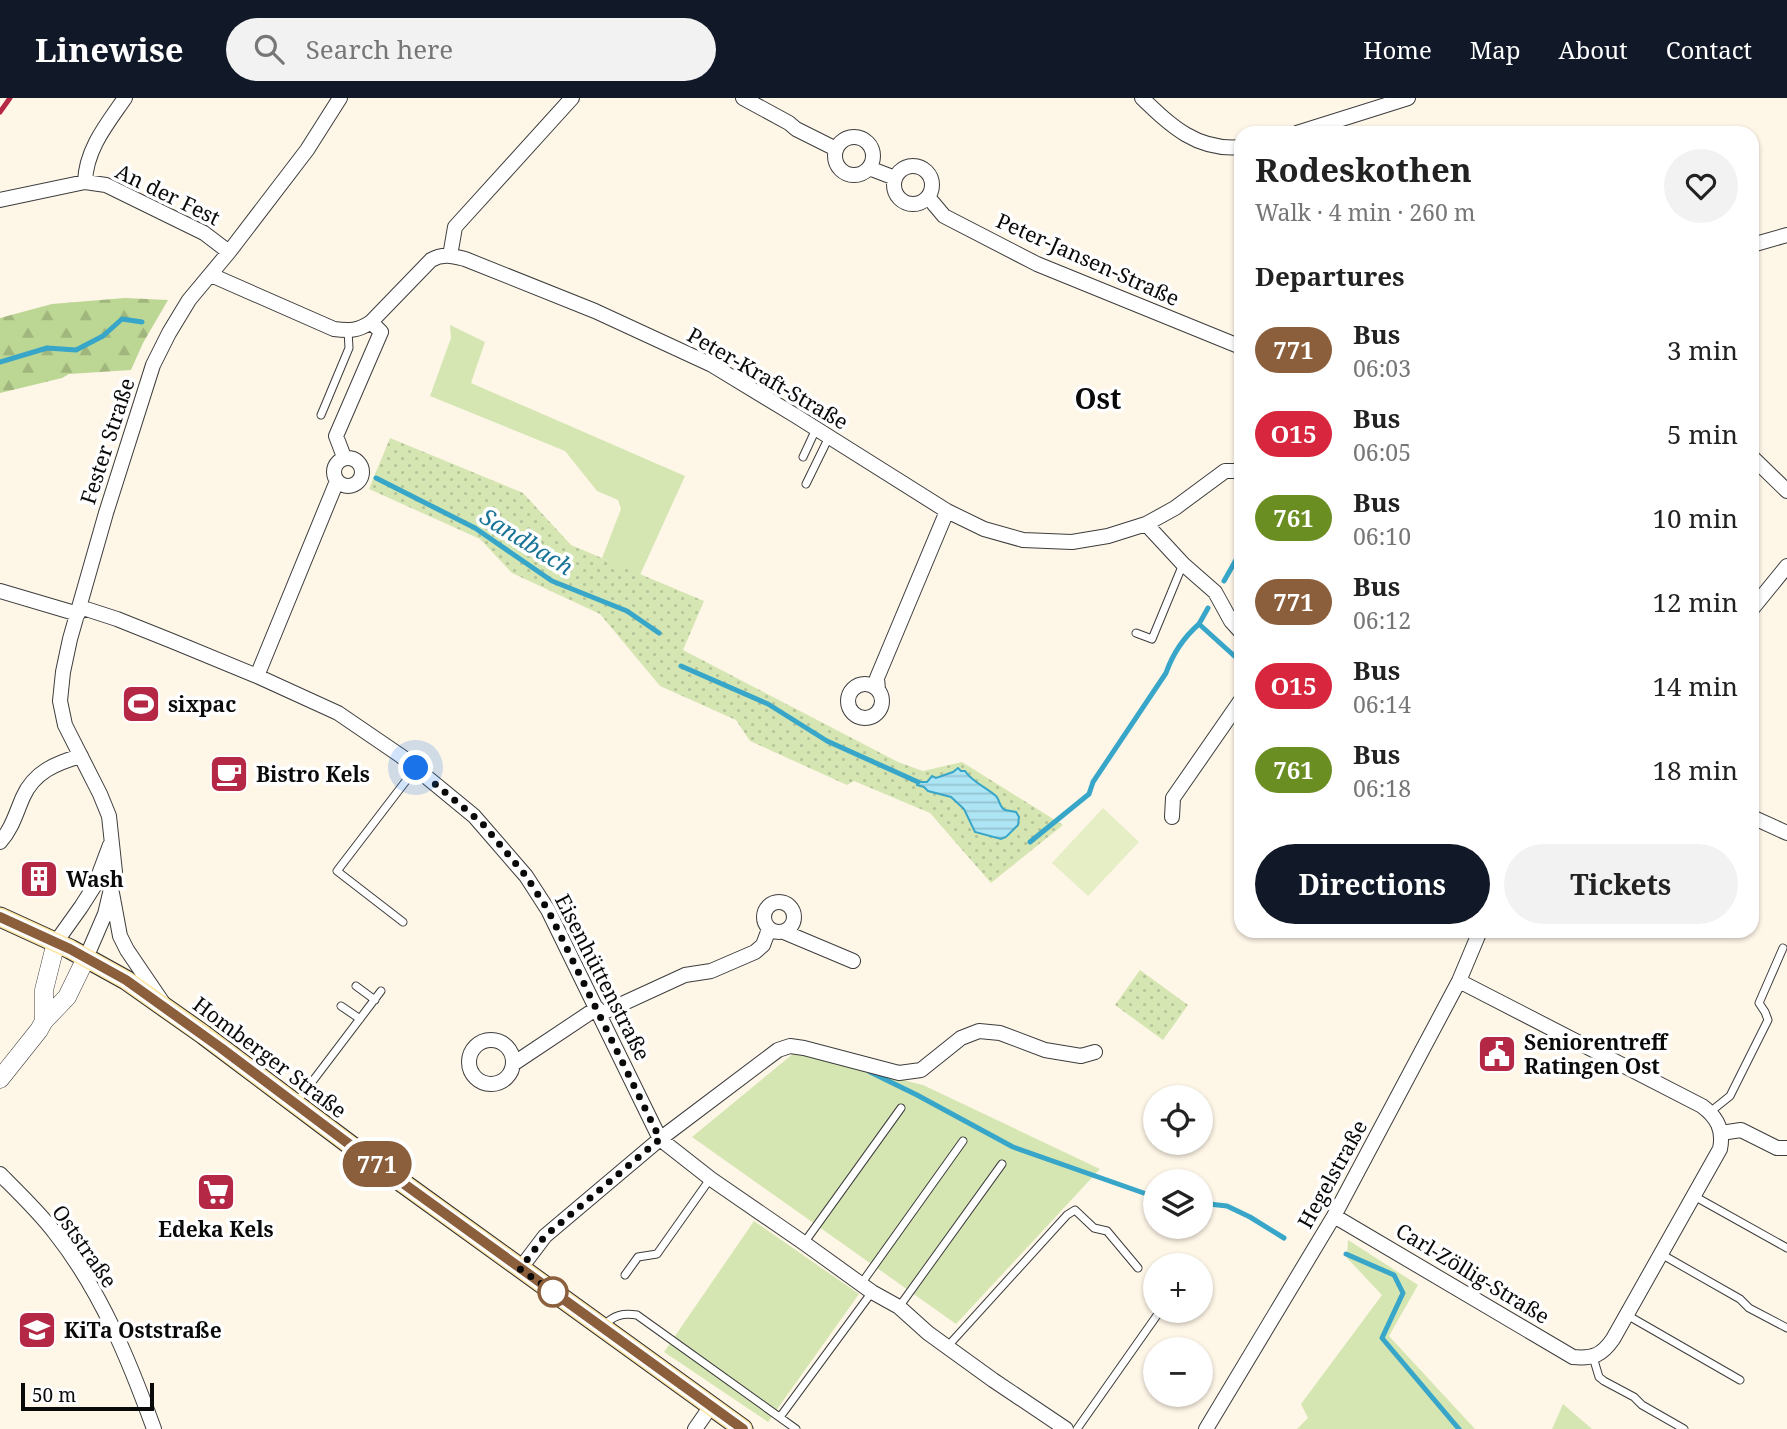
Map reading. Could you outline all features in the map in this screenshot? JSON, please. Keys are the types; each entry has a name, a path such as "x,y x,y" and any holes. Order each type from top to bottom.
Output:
{"main road":[{"name":"Homberger Straße","path":"0,917 56,942 126,980 743,1429"}],"street":[{"name":"An der Fest","path":"85,182 92,148 125,98"},
{"name":"Fester Straße","path":"86,958 105,914 111,891 115,872 112,840 109,816 65,725 60,701 63,672 106,513 153,366 169,332 189,300 307,150 340,98"},
{"path":"211,275 334,328 348,331 360,329 371,322 431,260 438,256 450,256 455,227 572,98"},
{"path":"743,98 836,149"},
{"path":"1142,98 1184,135 1208,144 1234,146"},
{"path":"1319,126 1408,98"},
{"path":"882,173 873,161 868,143 862,138 845,139 836,149 836,162 844,172 882,173 912,166 921,167 928,172 933,184 932,191 928,197 911,204 904,201 882,173"},
{"name":"An der Fest","path":"0,200 85,182 107,185 204,233 229,252"},
{"name":"Peter-Jansen-Straße","path":"928,197 944,216 1037,264 1234,344"},
{"path":"1759,243 1787,235"},
{"name":"Peter-Kraft-Straße","path":"450,256 465,259 595,311 712,365 947,511 984,529 1023,540 1072,542 1108,536 1146,524 1175,508 1225,471 1234,471"},
{"path":"344,457 336,436 381,332 371,322"},
{"path":"344,457 357,460 362,468 360,479 353,485 345,486 337,481 333,471 335,464 344,457"},
{"path":"1759,464 1787,491"},
{"path":"257,676 337,481"},
{"path":"878,690 877,678 947,511"},
{"path":"1146,524 1183,564 1215,592 1234,624"},
{"path":"1759,600 1787,566"},
{"name":"Eisenhüttenstraße","path":"0,591 117,619 257,676 338,713 401,756 482,823 526,876 548,910 660,1139 711,1179 867,1288 899,1307 928,1333 1066,1429"},
{"path":"1172,817 1173,798 1234,710"},
{"path":"0,842 10,829 31,783 52,766 81,756"},
{"path":"1759,820 1787,833"},
{"path":"44,1021 44,990 56,942 95,884 112,840"},
{"name":"Fester Straße","path":"111,891 120,936 165,1007"},
{"path":"513,1064 598,1011 685,975 711,971 755,952 777,931 853,961"},
{"name":"Hegelstraße","path":"1206,1429 1334,1216 1459,981 1477,938"},
{"path":"0,1079 44,1021 67,997 86,958"},
{"path":"1459,981 1694,1101 1710,1112 1719,1125 1720,1149 1607,1348 1593,1357"},
{"path":"520,1269 545,1236 660,1139 778,1050 790,1046 804,1048 899,1073 921,1070 961,1038 979,1031 1000,1034 1045,1050 1081,1056 1095,1052"},
{"path":"1721,1133 1741,1130 1777,1148 1787,1148"},
{"name":"Oststraße","path":"0,1174 71,1254 122,1346 154,1429"},
{"name":"Carl-Zöllig-Straße","path":"1334,1216 1573,1357 1593,1357"},
{"path":"695,1429 711,1406"}],"lane":[{"path":"321,415 349,348 348,331"},
{"path":"803,457 823,433"},
{"path":"806,484 823,433"},
{"path":"1136,633 1152,639 1183,564"},
{"path":"403,922 337,871 416,768"},
{"path":"1710,1112 1730,1096 1768,1020 1759,1003 1783,948"},
{"path":"356,986 375,1000"},
{"path":"296,1103 381,991"},
{"path":"341,1006 360,1019"},
{"path":"804,1242 901,1108"},
{"path":"780,1417 962,1141"},
{"path":"899,1307 1002,1164"},
{"path":"625,1275 638,1257 657,1254 711,1179"},
{"path":"1694,1195 1787,1248"},
{"path":"947,1346 1067,1214 1074,1210 1094,1228 1107,1231 1138,1268"},
{"path":"1661,1254 1787,1328"},
{"path":"603,1328 608,1321 624,1313 637,1315 796,1429"},
{"path":"1627,1315 1740,1380"},
{"path":"1077,1429 1152,1323"},
{"path":"1593,1357 1599,1377 1604,1381 1684,1429"}],"green space":[{"path":"125,298 168,300 131,370 69,374 0,393 0,318 52,304"},
{"path":"450,325 485,342 471,383 685,476 640,575 602,558 621,509 618,500 597,491 565,451 430,396 451,338"},
{"path":"390,438 523,493 571,545 704,601 683,650 898,762 923,771 962,762 1063,825 991,883 930,813 854,781 847,785 750,741 736,720 660,686 600,614 512,573 480,539 369,489"},
{"path":"1103,808 1139,842 1088,896 1052,863"},
{"path":"1140,970 1188,1005 1163,1040 1115,1005"},
{"path":"794,1053 923,1085 1100,1169 956,1324 692,1137"},
{"path":"754,1221 859,1294 768,1422 664,1352"},
{"path":"1348,1240 1418,1285 1389,1336 1475,1429 1297,1429 1308,1418 1301,1404 1382,1295 1347,1258"},
{"path":"1563,1404 1592,1429 1552,1429"}],"water":[{"path":"958,768 996,796 1003,809 1016,812 1019,817 1018,825 1006,837 1001,839 975,832 964,809 951,797 917,785 918,782 927,782 932,776 936,778"}],"waterway":[{"name":"Sandbach","path":"0,362 47,348 76,350 103,336 122,319 142,322"},
{"name":"Sandbach","path":"376,478 475,528 552,581 627,611 659,633"},
{"path":"1224,581 1234,563"},
{"path":"1199,624 1208,608"},
{"path":"1030,842 1089,794 1093,782 1166,673 1179,646 1199,624 1234,656"},
{"name":"Sandbach","path":"681,666 768,704 827,741 918,782"},
{"path":"870,1072 1013,1147 1143,1193"},
{"path":"1213,1204 1227,1206 1284,1238"},
{"path":"1346,1254 1394,1275 1403,1293 1382,1338 1459,1429"}],"railway":[{"path":"0,112 10,98"}],"bus line":[{"name":"771","path":"0,917 70,949 126,980 743,1429"}],"place":[{"name":"sixpac","path":"141,704"},
{"name":"Bistro Kels","path":"229,774"},
{"name":"Wash","path":"39,879"},
{"name":"Seniorentreff Ratingen Ost","path":"1497,1054"},
{"name":"Edeka Kels","path":"216,1192"},
{"name":"KiTa Oststraße","path":"37,1330"}],"district":[{"name":"Ost","path":"1098,398"}],"route":[{"path":"416,768 482,823 526,876 548,910 660,1139 545,1236 520,1269 555,1293 553,1292"}]}
